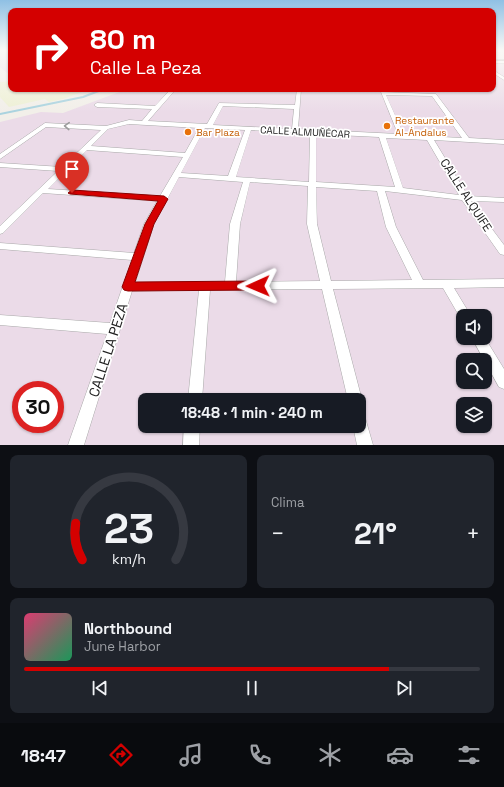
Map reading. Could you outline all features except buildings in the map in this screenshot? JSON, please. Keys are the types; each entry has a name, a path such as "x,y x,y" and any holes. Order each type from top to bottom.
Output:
{"street":[{"path":"496,74 504,79"},
{"path":"143,123 171,92"},
{"path":"296,131 299,92"},
{"path":"402,137 383,93 434,95 467,140"},
{"name":"CALLE LA PEZA","path":"76,445 149,224 206,126 222,104 298,107"},
{"path":"97,105 157,108"},
{"name":"CALLE ALMUÑÉCAR","path":"106,128 129,122 504,142"},
{"path":"0,157 45,125 106,128"},
{"path":"0,231 106,128"},
{"path":"231,179 248,128"},
{"path":"312,132 312,224 352,393"},
{"path":"382,136 400,190"},
{"name":"CALLE ALQUIFE","path":"429,138 465,198 504,252"},
{"path":"87,148 188,155"},
{"path":"0,165 65,169"},
{"path":"177,175 400,190 465,198 504,200"},
{"path":"230,286 234,224 247,180"},
{"path":"380,189 391,227 420,284"},
{"path":"42,190 164,199"},
{"path":"0,246 138,258"},
{"path":"446,284 461,309"},
{"path":"128,287 504,284"},
{"path":"196,393 205,286"},
{"path":"0,320 114,329"},
{"path":"482,345 504,382"},
{"path":"190,445 191,433"},
{"path":"362,433 365,445"}],"shaded area":[{"path":"496,71 504,71 504,445 0,445 0,122 41,112 63,113 119,92 496,92"}],"green space":[{"path":"8,81 8,92 82,92 63,99 49,102 45,99 9,107 0,97 0,82"}],"waterway":[{"path":"0,114 83,97 96,92"}],"place":[{"name":"Restaurante Al-Ándalus","path":"387,126"},
{"name":"Bar Plaza","path":"188,132"}],"route":[{"path":"72,193 164,199 149,224 128,287 258,286"}]}
